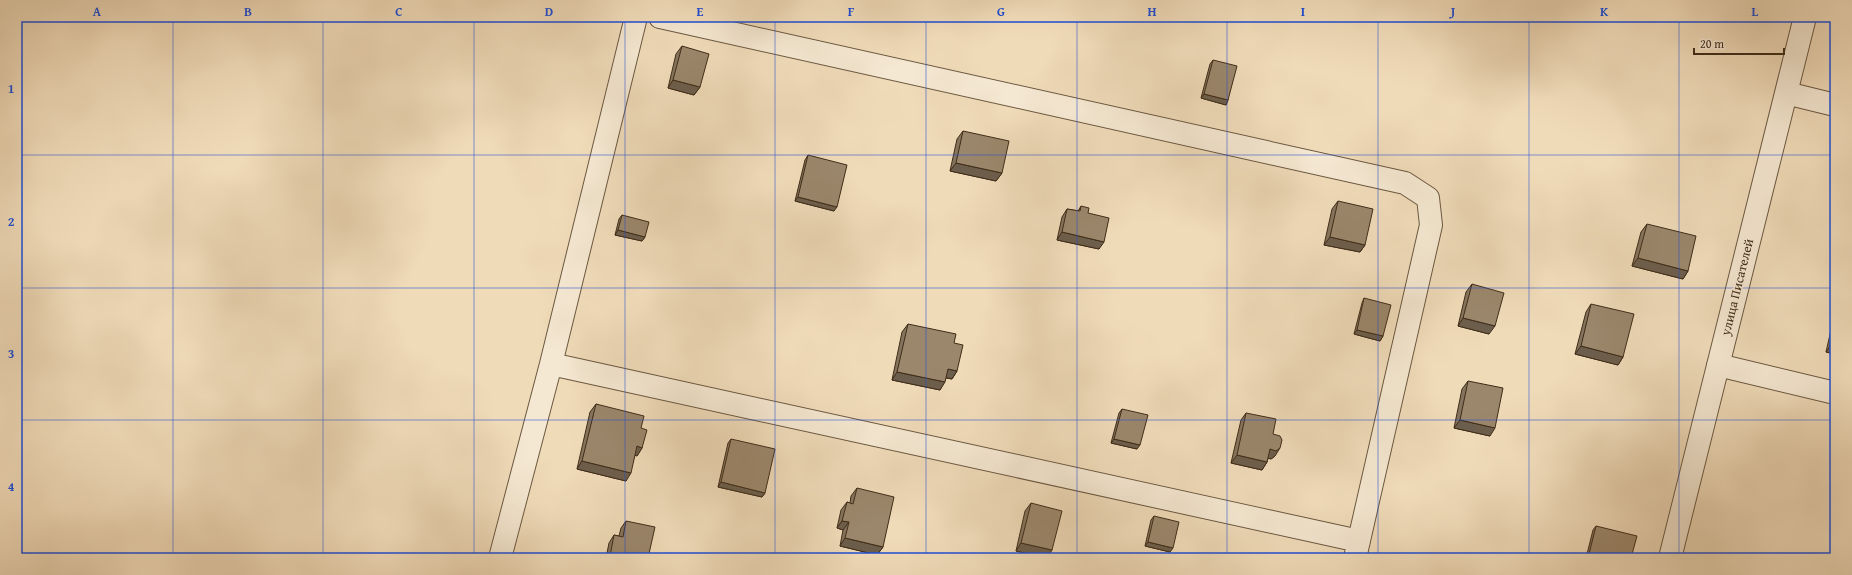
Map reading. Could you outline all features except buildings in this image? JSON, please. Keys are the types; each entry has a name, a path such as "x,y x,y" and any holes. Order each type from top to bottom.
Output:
{"street":[{"path":"500,558 636,17"},
{"path":"550,364 1357,550 1431,225 1428,198 1405,183 660,17"},
{"name":"улица Писателей","path":"1670,558 1805,17"},
{"path":"1786,93 1835,105"},
{"path":"1718,365 1835,393"}]}
